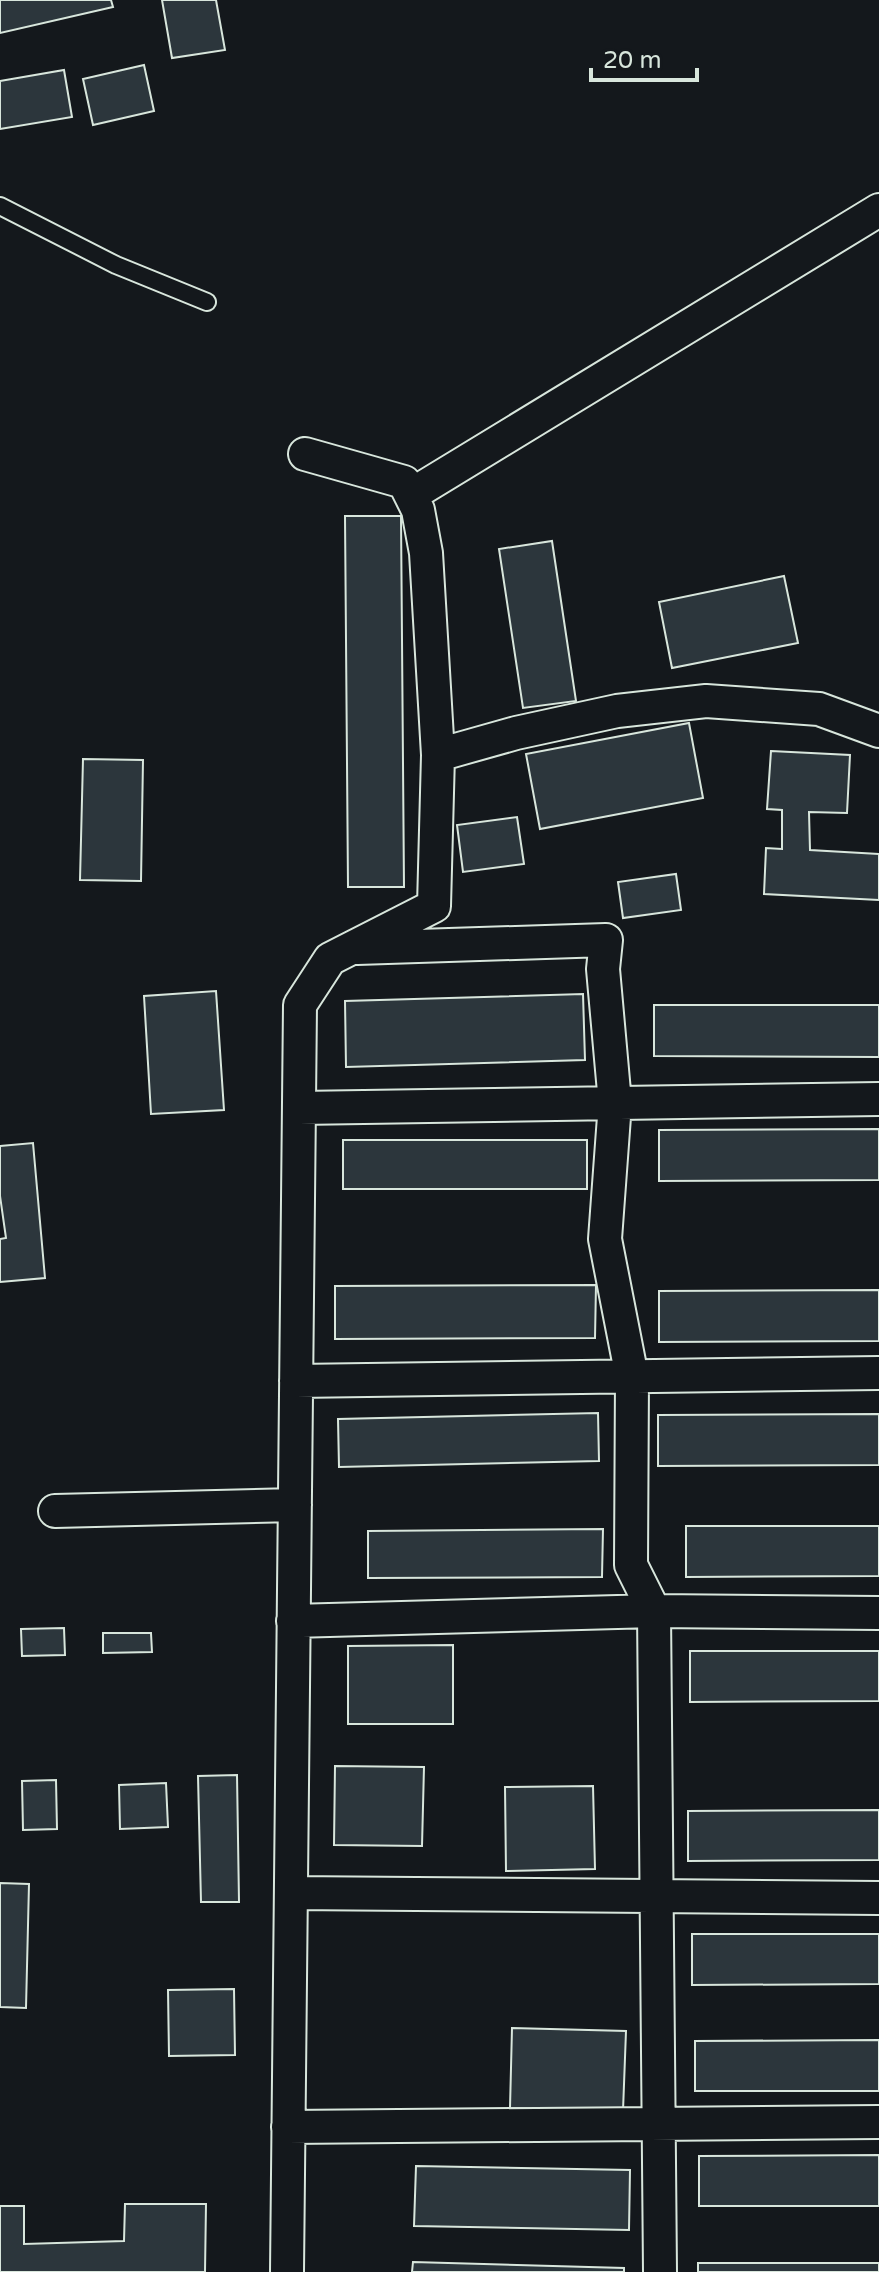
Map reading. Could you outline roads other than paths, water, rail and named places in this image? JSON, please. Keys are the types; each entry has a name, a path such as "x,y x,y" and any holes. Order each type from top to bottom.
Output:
{"street":[{"path":"411,495 879,210"},
{"path":"287,2272 300,1005 330,959 346,948 434,906 438,755 426,553 418,510 404,482 305,454"},
{"path":"438,755 516,733 617,711 706,701 819,709 879,731"},
{"path":"346,948 606,940 603,969 615,1103 605,1239 632,1377 631,1565 654,1611 660,2272"},
{"path":"299,1108 879,1099"},
{"path":"296,1381 879,1373"},
{"path":"55,1511 295,1505"},
{"path":"293,1621 654,1611 879,1613"},
{"path":"291,1893 879,1898"},
{"path":"288,2127 879,2122"}],"lane":[{"path":"0,206 116,265 207,302"}]}
